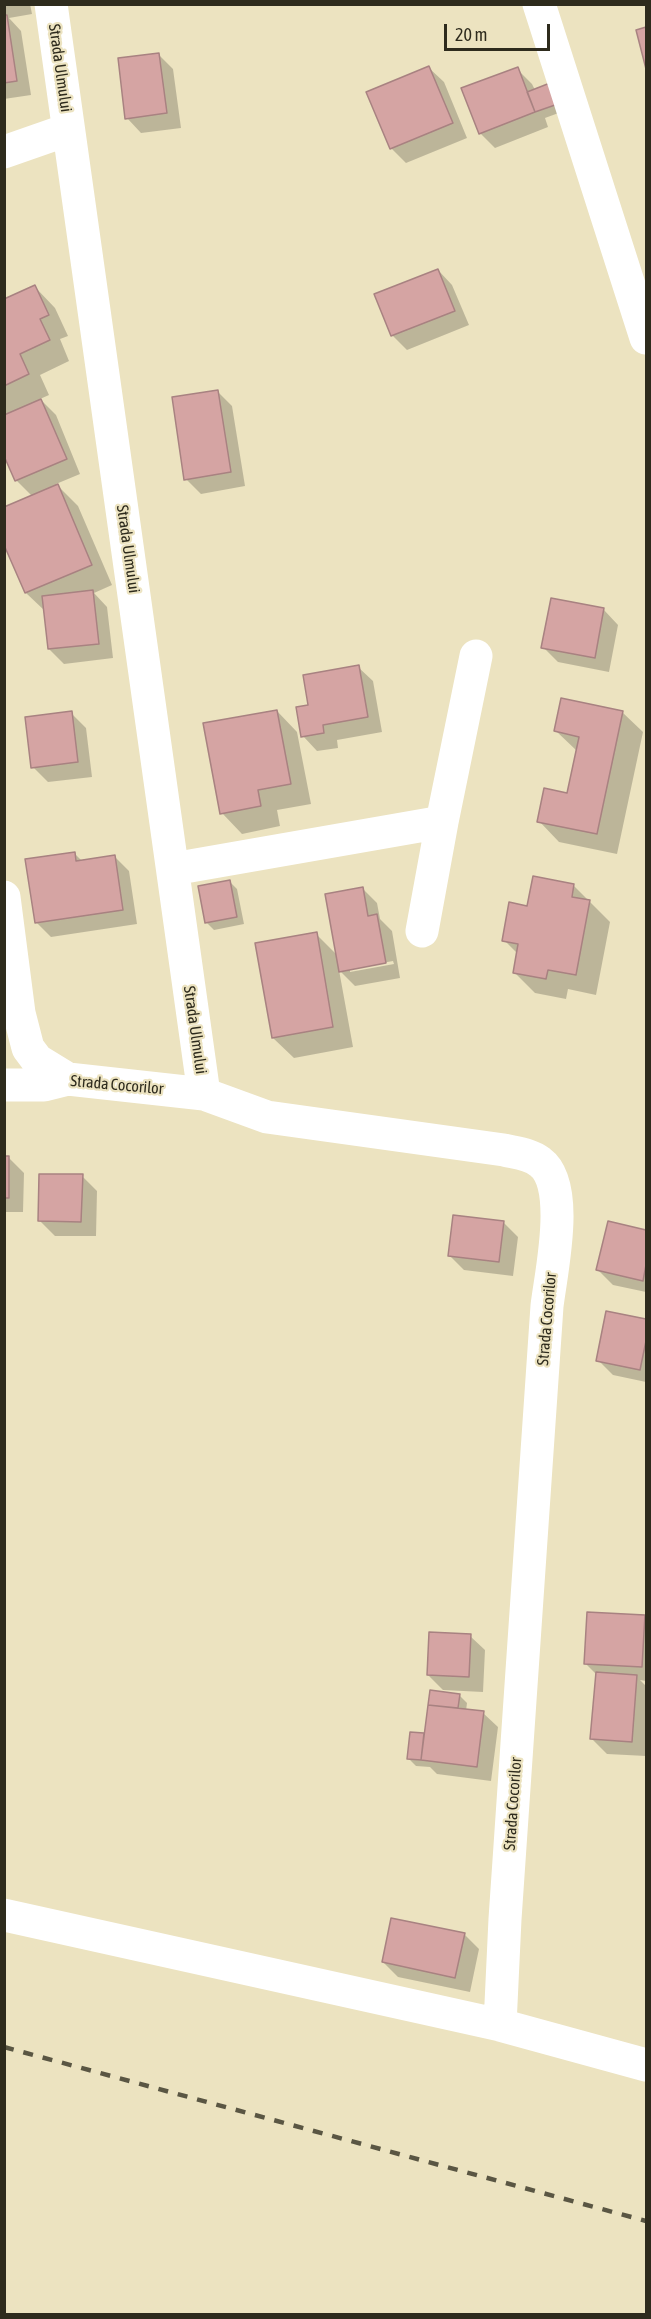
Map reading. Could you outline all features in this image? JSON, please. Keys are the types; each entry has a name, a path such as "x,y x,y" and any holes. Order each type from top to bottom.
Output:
{"street":[{"name":"Strada Ulmului","path":"51,4 204,1094"},
{"path":"538,4 646,338"},
{"path":"4,152 68,130"},
{"path":"422,931 476,656"},
{"path":"173,869 442,822"},
{"path":"4,897 19,1013 28,1048 37,1060 68,1079"},
{"name":"Strada Cocorilor","path":"4,1085 44,1085 68,1079 204,1094 267,1117 504,1150 529,1156 540,1162 548,1171 557,1205 555,1242 547,1306 500,2025"},
{"path":"4,1915 500,2025 646,2065"}],"building":[{"path":"4,15 7,15 17,81 4,83"},
{"path":"646,27 646,69 636,30"},
{"path":"159,53 167,113 125,119 118,58"},
{"path":"429,66 453,123 390,149 366,92"},
{"path":"518,67 535,112 479,134 461,88"},
{"path":"550,83 558,104 535,112 527,92"},
{"path":"438,269 455,311 391,336 374,294"},
{"path":"35,285 49,315 40,319 50,340 20,354 29,374 4,386 4,299"},
{"path":"218,390 231,472 184,480 172,397"},
{"path":"41,399 67,459 15,481 4,456 4,415"},
{"path":"58,484 92,565 25,593 4,545 4,507"},
{"path":"93,590 99,644 48,649 42,596"},
{"path":"551,598 604,608 595,658 541,648"},
{"path":"359,665 368,717 323,725 324,733 301,737 296,707 308,705 303,675"},
{"path":"561,698 623,711 597,834 537,822 544,788 567,793 579,737 554,731"},
{"path":"277,710 291,784 258,790 261,806 220,814 203,723"},
{"path":"72,711 78,762 31,768 25,717"},
{"path":"75,852 76,861 115,855 123,910 35,923 25,859"},
{"path":"533,876 574,884 572,897 590,900 576,975 548,970 546,979 513,973 518,944 502,941 509,902 527,906"},
{"path":"230,880 237,917 205,923 198,886"},
{"path":"363,887 368,916 377,914 386,963 339,972 325,894"},
{"path":"317,932 333,1027 272,1038 255,943"},
{"path":"4,1156 9,1156 9,1198 4,1198"},
{"path":"39,1174 83,1174 81,1222 38,1221"},
{"path":"453,1215 504,1221 499,1262 448,1256"},
{"path":"608,1221 646,1230 646,1265 643,1281 596,1270"},
{"path":"606,1311 646,1319 646,1341 640,1370 596,1361"},
{"path":"587,1612 645,1615 642,1667 584,1664"},
{"path":"429,1632 471,1634 469,1677 427,1675"},
{"path":"596,1672 637,1675 632,1742 590,1739"},
{"path":"430,1690 460,1694 458,1708 428,1705"},
{"path":"428,1705 484,1711 477,1767 421,1760"},
{"path":"410,1732 424,1733 421,1760 407,1759"},
{"path":"391,1918 465,1933 455,1978 382,1962"}],"railway":[{"path":"4,2047 646,2221"}]}
